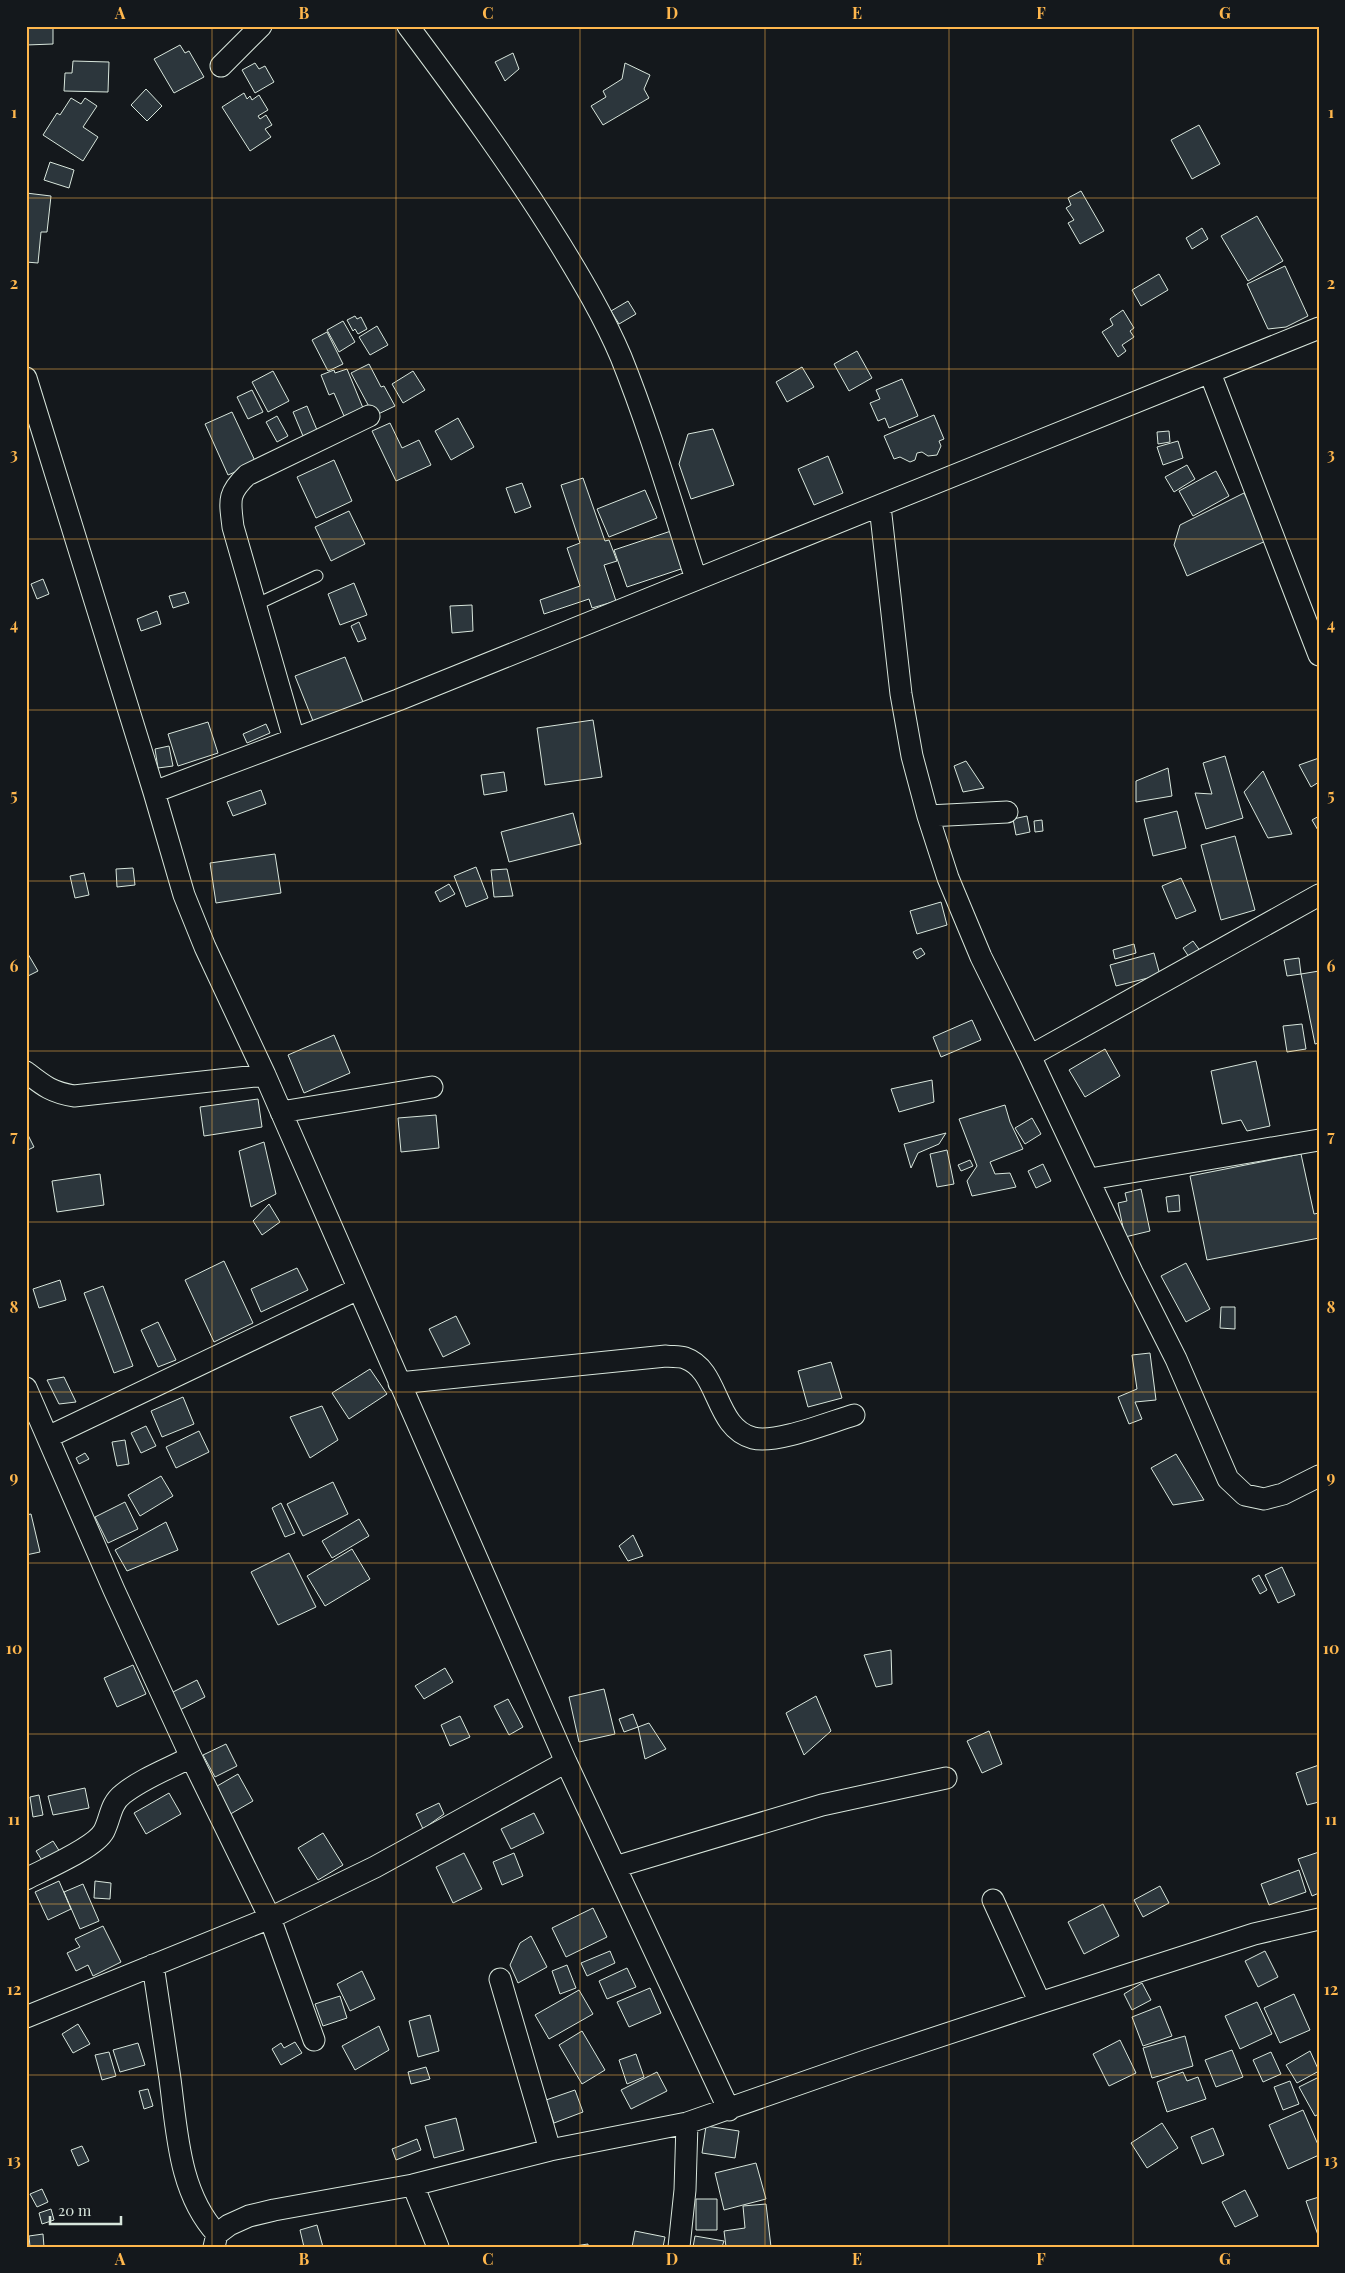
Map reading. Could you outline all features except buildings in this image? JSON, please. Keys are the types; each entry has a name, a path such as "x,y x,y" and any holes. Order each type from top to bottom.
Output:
{"street":[{"path":"221,66 261,26"},
{"path":"408,26 489,135 586,286 620,356 654,451 696,579"},
{"path":"154,792 398,700 1319,328"},
{"path":"1210,373 1319,655"},
{"path":"26,378 184,895 205,947 265,1075 566,1762 729,2110"},
{"path":"294,739 233,527 230,499 235,486 247,474 369,416"},
{"path":"880,506 901,694 912,756 928,816 948,878 970,931 1090,1179 1132,1272 1176,1359 1228,1479 1245,1495 1264,1499 1283,1494 1319,1476"},
{"path":"928,816 1007,812"},
{"path":"1030,1056 1319,895"},
{"path":"26,1072 40,1085 55,1093 74,1096 265,1075"},
{"path":"281,1112 432,1087"},
{"path":"1090,1179 1319,1140"},
{"path":"48,1437 358,1289"},
{"path":"399,1383 666,1356 686,1358 696,1365 707,1379 726,1418 738,1432 754,1438 772,1438 854,1415"},
{"path":"26,1388 114,1590 191,1757 270,1918 314,2040"},
{"path":"26,1879 83,1850 95,1840 104,1831 112,1806 134,1786 191,1757"},
{"path":"26,2016 270,1918 375,1867 566,1762"},
{"path":"615,1867 822,1805 946,1778"},
{"path":"993,1900 1040,2003"},
{"path":"153,1965 179,2147 188,2187 215,2241 229,2225 249,2216 413,2185 550,2150 687,2124 868,2060 1040,2003 1254,1934 1319,1919"},
{"path":"500,1979 550,2150"},
{"path":"678,2247 685,2190 687,2124"},
{"path":"413,2185 438,2247"}],"lane":[{"path":"255,605 317,576"}]}
